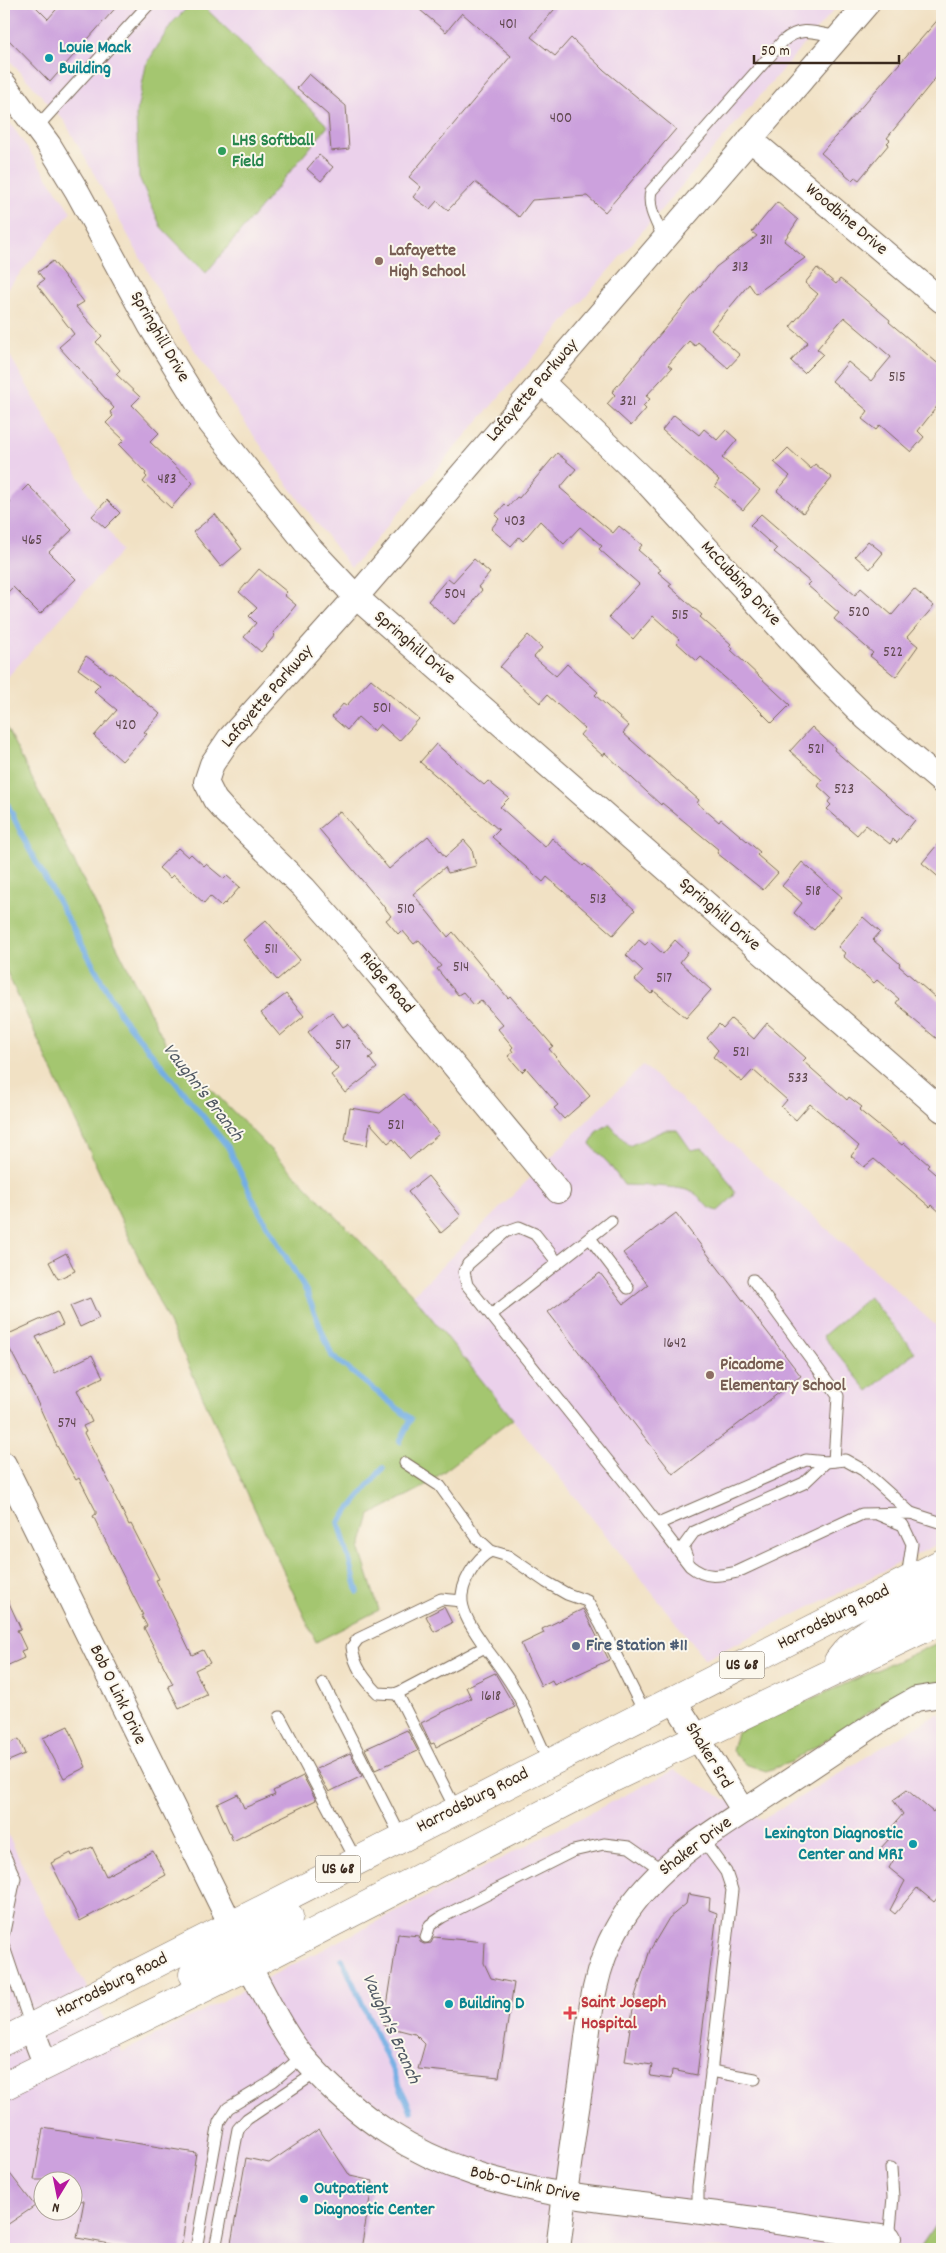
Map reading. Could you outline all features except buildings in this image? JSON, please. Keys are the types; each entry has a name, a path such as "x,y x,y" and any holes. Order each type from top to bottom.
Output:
{"main road":[{"name":"Harrodsburg Road","path":"4,2040 942,1563"},
{"path":"830,1673 847,1649 865,1635 942,1592"},
{"name":"US 68","path":"4,2086 249,1966 611,1778 942,1620"},
{"path":"249,1966 256,1932 301,1910 321,1878"},
{"path":"158,2011 169,1987 226,1957 231,1925"}],"street":[{"name":"Lafayette Parkway","path":"206,782 212,764 229,739 356,597 867,4"},
{"name":"Springhill Drive","path":"4,84 36,128 87,208 151,327 210,423 310,548 356,597 942,1110"},
{"name":"Woodbine Drive","path":"750,139 942,301"},
{"name":"McCubbing Drive","path":"541,382 647,483 824,676 866,718 942,782"},
{"name":"Ridge Road","path":"206,782 219,805 304,888 354,945 558,1191"},
{"name":"Bob O Link Drive","path":"4,1464 231,1925"},
{"name":"Shaker Drive","path":"558,2249 593,1997 598,1974 616,1930 630,1907 662,1870 744,1811 916,1699 942,1695"},
{"name":"Shaker Srd","path":"673,1699 744,1811"},
{"name":"Bob-O-Link Drive","path":"249,1966 281,2024 310,2064 359,2112 419,2152 470,2174 565,2196 698,2212 888,2244"},
{"path":"31,2027 46,2066"}],"lane":[{"path":"36,128 150,4"},
{"path":"664,239 649,201 652,191 783,41 794,32 802,31 838,37"},
{"path":"491,1314 611,1221"},
{"path":"558,1263 535,1234 519,1227 505,1232 468,1264 464,1272 467,1285 690,1566 705,1576 737,1572 855,1517 875,1513 911,1512 942,1523"},
{"path":"590,1238 628,1288"},
{"path":"690,1566 683,1547 694,1532 804,1483 830,1462 838,1396 753,1280"},
{"path":"658,1524 806,1460 830,1462 845,1460 863,1470 911,1512"},
{"path":"405,1463 440,1486 478,1540 491,1551 508,1556 560,1590 587,1601 645,1714"},
{"path":"875,1513 903,1525 912,1544 906,1581"},
{"path":"491,1551 483,1555 472,1568 462,1601 468,1619 519,1697 549,1762"},
{"path":"462,1601 441,1599 358,1640 352,1647 353,1658 364,1680 378,1693 397,1693 485,1647"},
{"path":"323,1683 401,1837"},
{"path":"397,1693 456,1810"},
{"path":"280,1717 356,1860"},
{"path":"698,2212 698,2187 732,1890 726,1872 702,1840"},
{"path":"426,1936 430,1925 442,1917 573,1851 604,1844 629,1847 662,1870"},
{"path":"4,1854 15,1878 4,1932"},
{"path":"4,1947 31,2027"},
{"path":"196,2249 219,2122 228,2108 273,2080 310,2064"},
{"path":"215,2249 238,2128 310,2064"},
{"path":"712,2072 755,2079"},
{"path":"888,2244 893,2197 891,2168"}],"shaded area":[{"name":"Lafayette High School","path":"4,4 839,4 351,568 286,482 180,329 65,122 4,54"},
{"path":"4,114 71,212 4,293"},
{"path":"4,345 121,551 4,681"},
{"name":"Picadome Elementary School","path":"643,1065 942,1331 942,1542 705,1659 413,1295"},
{"name":"Saint Joseph Hospital","path":"937,1714 942,1716 942,2215 919,2249 4,2249 4,1826 40,1901 122,2052 674,1770 762,1820"}],"green space":[{"name":"LHS Softball Field","path":"191,4 201,4 328,126 206,273 161,227 139,177 136,116 146,65 172,23"},
{"path":"4,723 165,1042 413,1295 513,1419 422,1488 370,1515 360,1550 379,1610 316,1642 4,966"},
{"path":"609,1124 629,1146 665,1130 677,1130 691,1150 702,1148 711,1155 735,1192 733,1197 718,1211 706,1205 694,1193 688,1190 670,1187 624,1185 609,1164 590,1144 598,1131"},
{"path":"869,1297 915,1352 868,1391 823,1336"},
{"path":"942,1641 942,1684 920,1685 874,1709 791,1762 766,1771 745,1764 732,1751 737,1732"},
{"path":"942,2215 942,2249 919,2249"}],"waterway":[{"name":"Vaughn's Branch","path":"4,797 29,849 122,1017 228,1147 259,1211 306,1291 332,1356 411,1419 400,1442"},
{"name":"Vaughn's Branch","path":"358,1592 339,1522 383,1468"},
{"name":"Vaughn's Branch","path":"342,1959 411,2111"}],"place":[{"name":"Louie Mack Building","path":"49,58"},
{"name":"LHS Softball Field","path":"222,151"},
{"name":"Lafayette High School","path":"379,261"},
{"name":"Picadome Elementary School","path":"710,1375"},
{"name":"Fire Station #11","path":"576,1646"},
{"name":"Lexington Diagnostic Center and MRI","path":"913,1844"},
{"name":"Building D","path":"449,2004"},
{"name":"Saint Joseph Hospital","path":"570,2013"},
{"name":"Outpatient Diagnostic Center","path":"304,2199"}]}
